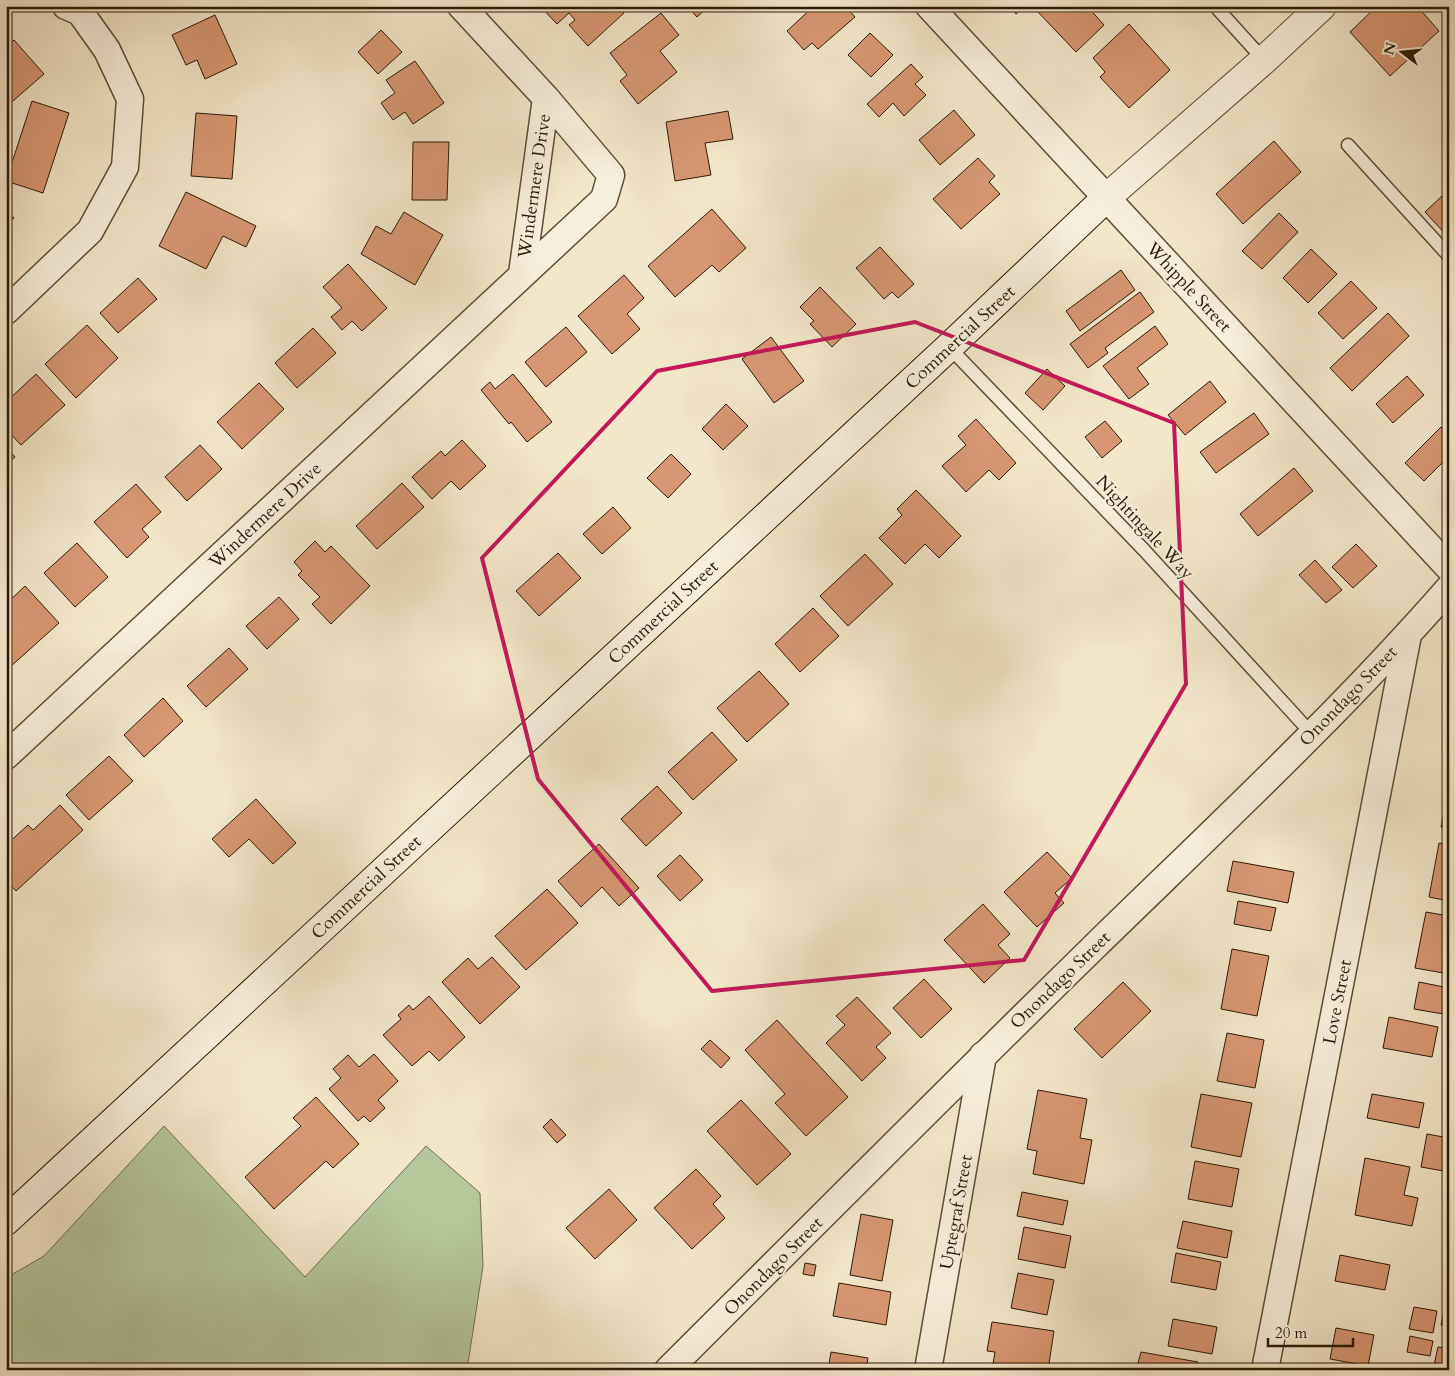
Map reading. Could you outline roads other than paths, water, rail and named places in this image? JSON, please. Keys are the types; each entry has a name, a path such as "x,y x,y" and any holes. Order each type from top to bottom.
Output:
{"main road":[{"name":"Commercial Street","path":"6,1221 949,347 1105,198 1264,60 1322,6"}],"street":[{"path":"6,311 90,231 125,167 130,99 107,50 80,12 66,6"},
{"name":"Windermere Drive","path":"7,755 604,199 611,175 546,98 460,6"},
{"name":"Whipple Street","path":"929,6 1449,568"},
{"name":"Windermere Drive","path":"522,274 546,98"},
{"name":"Onondago Street","path":"668,1370 983,1055 1312,734 1408,634 1449,588"},
{"name":"Love Street","path":"1265,1370 1408,634"},
{"name":"Uptegraf Street","path":"928,1370 983,1055"}],"lane":[{"path":"1214,6 1264,60"},
{"path":"1348,145 1449,256"},
{"name":"Nightingale Way","path":"949,347 1144,550 1312,734"}]}
